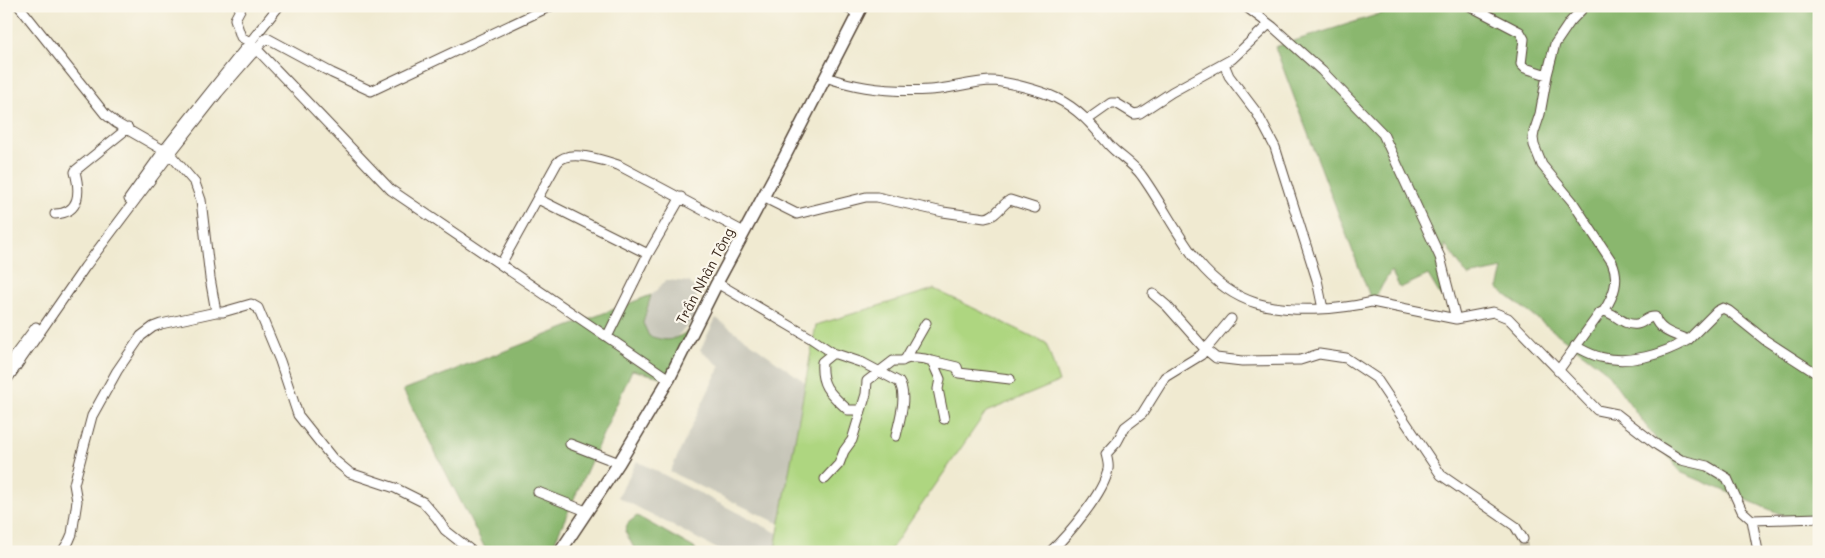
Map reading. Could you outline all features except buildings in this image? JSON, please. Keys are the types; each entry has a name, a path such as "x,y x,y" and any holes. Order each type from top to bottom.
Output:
{"street":[{"path":"19,6 105,114 116,123 128,128 167,152 195,183 201,200 216,312"},
{"path":"242,6 235,19 241,37 252,45 391,190 669,379"},
{"path":"6,367 167,152 252,45 279,6"},
{"path":"252,45 267,38 372,92 551,6"},
{"path":"846,6 860,10"},
{"path":"1245,6 1269,24 1322,71 1383,134 1440,257 1456,319"},
{"path":"1470,6 1520,32 1524,39 1521,64 1525,68 1547,75"},
{"path":"1558,371 1600,312 1604,311 1615,289 1616,273 1612,262 1572,201 1542,165 1534,145 1534,132 1540,114 1552,52 1559,37 1585,6"},
{"name":"Trần Nhân Tông","path":"560,552 619,462 669,379 717,283 860,10"},
{"path":"1087,120 1112,103 1134,114 1140,113 1172,92 1224,64 1249,44 1269,24"},
{"path":"1224,64 1228,76 1257,113 1275,147 1317,280 1323,308"},
{"path":"826,77 859,86 900,90 933,90 992,81 1033,90 1054,97 1074,107 1111,147 1141,174 1197,261 1221,285 1256,303 1304,309 1372,302 1456,319 1493,312 1508,318 1596,410 1617,414 1656,445 1681,460 1707,466 1727,478 1742,511 1752,520 1758,551"},
{"path":"55,214 67,212 76,201 79,192 76,170 128,128"},
{"path":"6,381 167,152"},
{"path":"502,264 557,162 560,158 570,156 597,158 618,165 744,232"},
{"path":"607,337 648,254 681,197"},
{"path":"763,197 797,214 866,197 889,199 943,212 985,218 991,217 1004,203 1010,200 1035,208"},
{"path":"538,199 648,254"},
{"path":"717,283 833,353 863,363 899,382 902,387 903,397 896,436"},
{"path":"1153,294 1167,306 1205,349 1216,358 1242,361 1300,360 1319,354 1346,358 1376,378 1441,475 1515,526 1523,539"},
{"path":"62,552 72,534 77,502 74,484 89,427 98,404 117,371 141,336 146,331 161,324 223,312 251,304 258,308 280,361 298,415 333,459 350,473 395,488 423,502 445,530 473,552"},
{"path":"1575,346 1603,358 1629,359 1664,353 1688,340 1717,311 1723,308 1729,310 1765,340 1819,375"},
{"path":"1604,311 1606,310 1625,323 1637,324 1650,316 1655,316 1656,322 1660,327 1688,340"},
{"path":"1050,552 1080,519 1099,491 1108,469 1106,454 1117,442 1125,427 1142,414 1165,377 1190,362 1205,349 1231,320"},
{"path":"825,479 839,464 844,451 852,440 866,394 867,381 893,361 902,362 906,358 926,322"},
{"path":"833,353 822,362 821,376 830,394 848,410 861,410"},
{"path":"906,358 927,359 957,367 959,373 1010,379"},
{"path":"932,361 940,379 938,389 944,419"},
{"path":"570,444 619,462"},
{"path":"538,492 586,511"},
{"path":"1752,520 1819,518"}],"shaded area":[{"path":"666,280 689,282 695,288 697,300 695,319 675,338 665,341 649,336 643,323 645,302"},
{"path":"716,318 823,395 780,524 670,472 720,366 700,350"},
{"path":"637,461 785,537 777,552 723,552 618,497"}],"green space":[{"path":"1405,6 1819,6 1819,516 1802,523 1680,472 1605,370 1498,289 1503,269 1468,276 1445,244 1442,298 1428,275 1400,288 1391,271 1372,302 1275,47"},
{"path":"934,289 1046,343 1059,382 986,412 889,552 780,552 775,549 816,325"},
{"path":"651,295 643,323 649,336 670,340 689,331 669,379 632,370 550,552 487,552 403,390"},
{"path":"637,516 696,549 694,552 636,552 625,531 628,523"}],"tunnel":[{"path":"1523,539 1524,552"}]}
